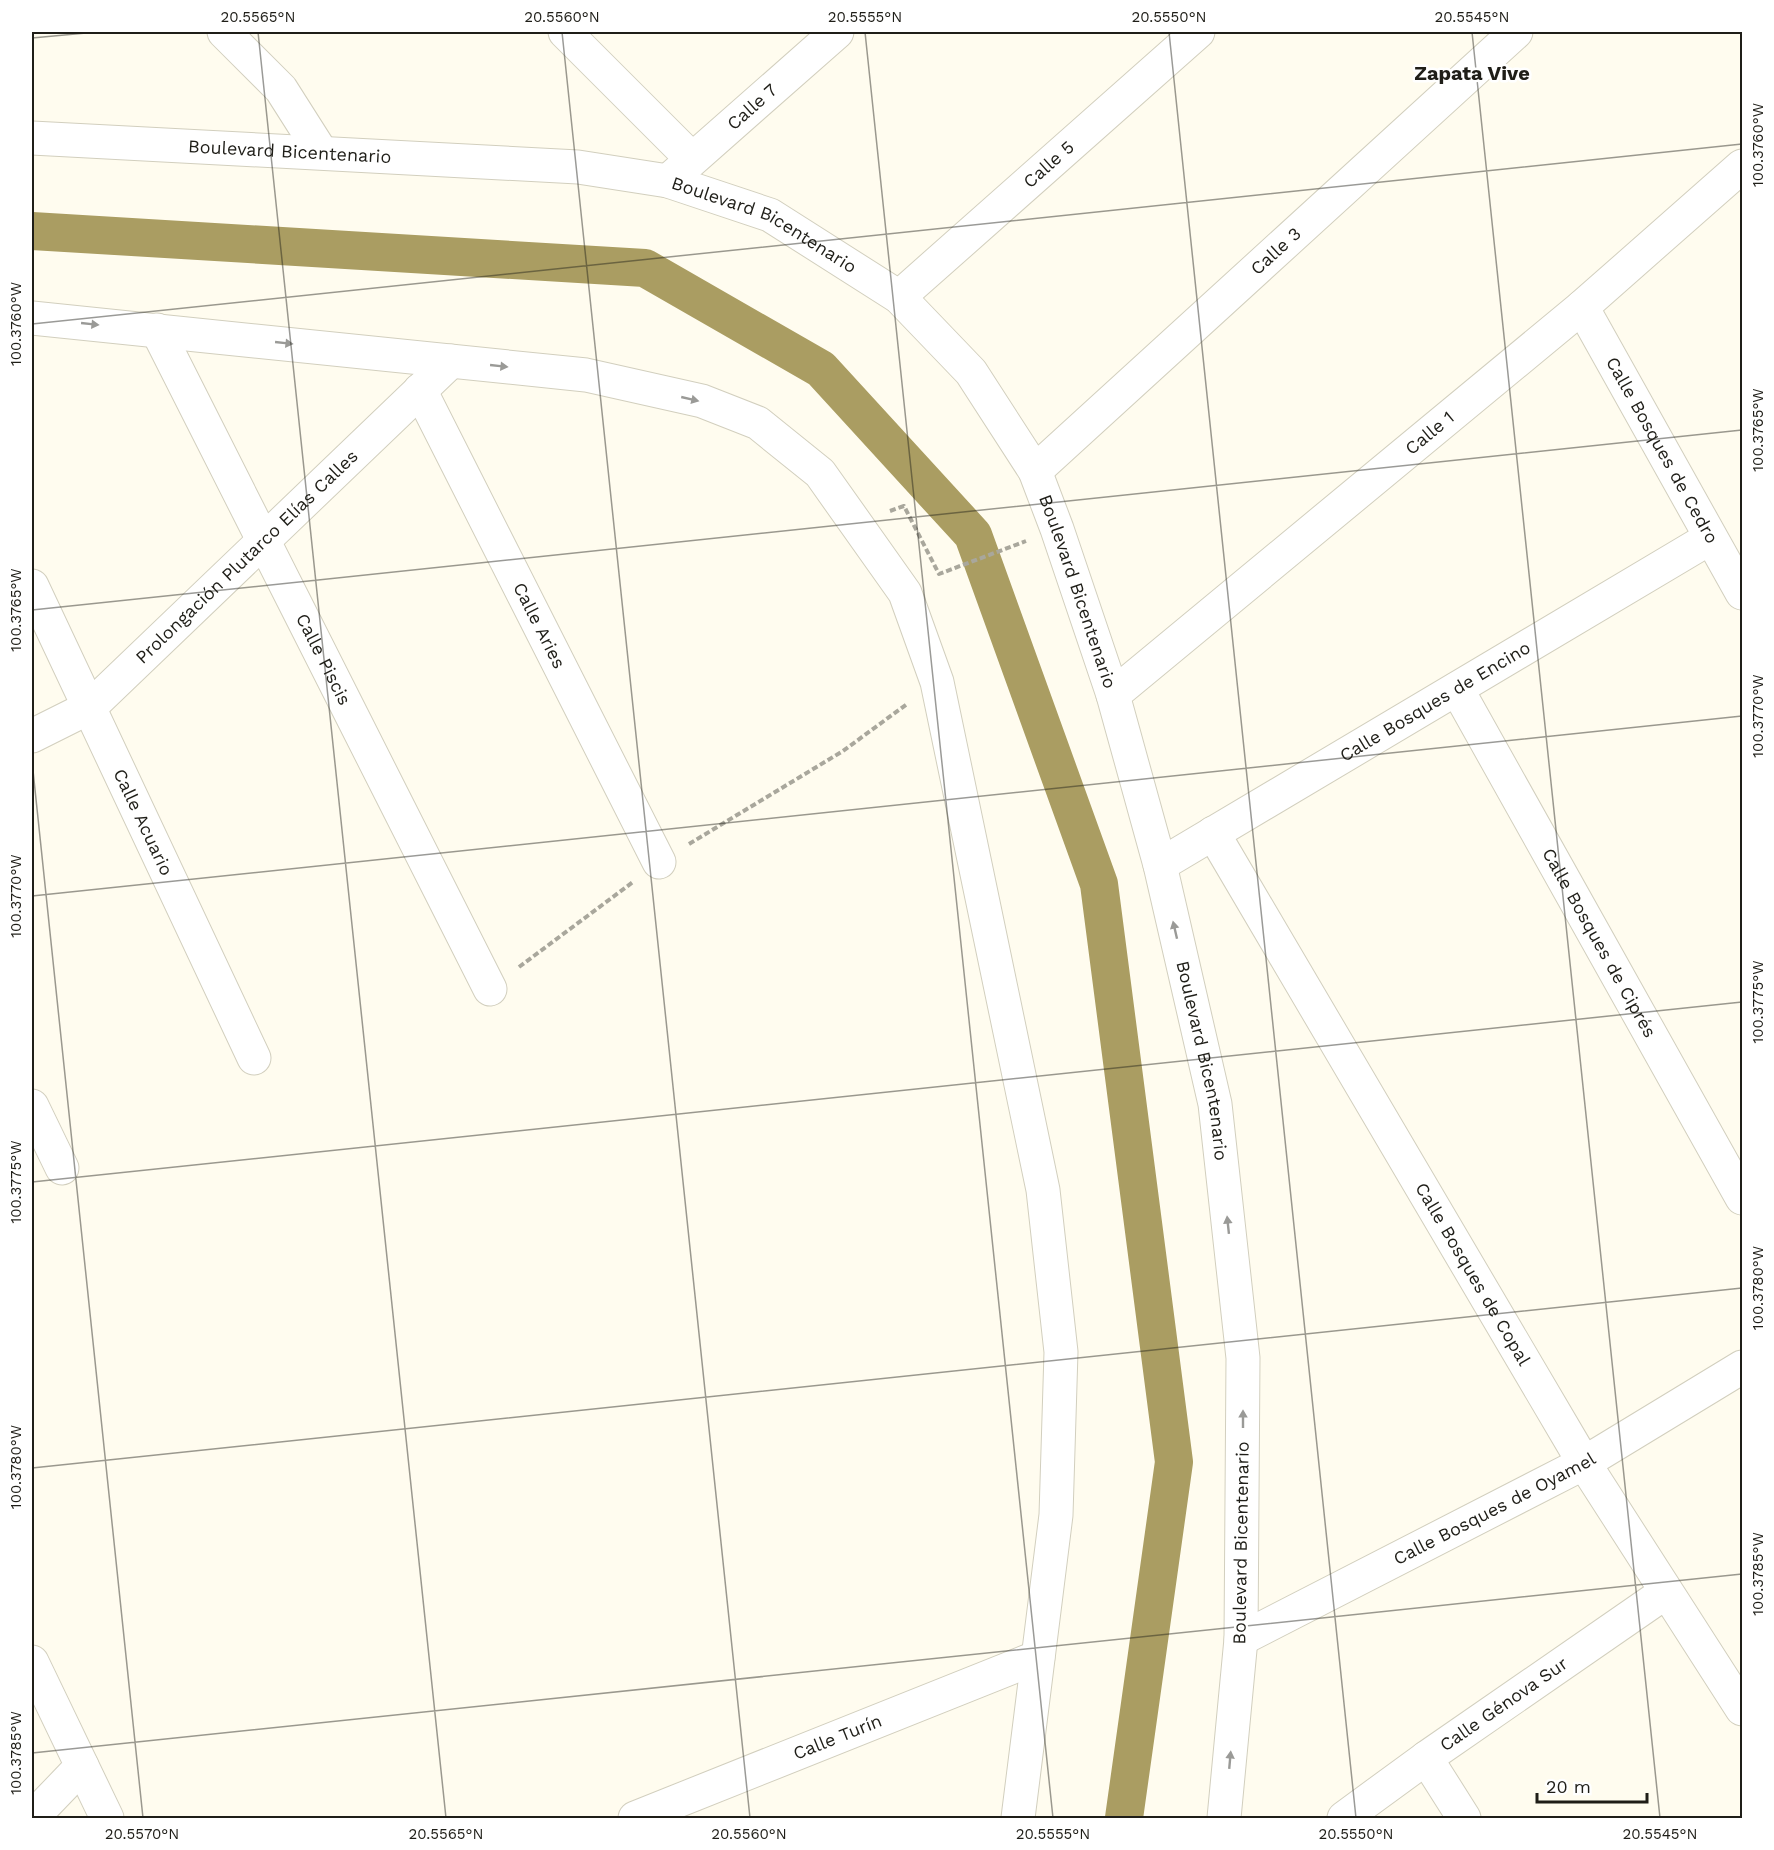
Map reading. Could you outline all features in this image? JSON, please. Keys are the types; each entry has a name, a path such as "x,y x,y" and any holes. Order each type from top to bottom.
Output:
{"street":[{"path":"224,32 281,89 321,152"},
{"path":"565,32 692,159"},
{"name":"Calle 7","path":"668,181 837,32"},
{"name":"Calle 5","path":"898,297 1198,32"},
{"name":"Calle 3","path":"1035,471 1516,32"},
{"name":"Boulevard Bicentenario","path":"32,138 578,167 668,181 770,215 898,297 971,372 1035,471 1113,695 1160,865 1215,1104 1242,1346 1241,1639 1224,1818"},
{"name":"Calle 1","path":"1113,695 1582,307 1743,166"},
{"name":"Calle Bosques de Cedro","path":"1582,307 1743,593"},
{"path":"32,318 586,375 702,401 758,423 820,473 905,593 937,682 1043,1190 1060,1340 1056,1515 1018,1818"},
{"name":"Calle Piscis","path":"157,330 265,539 490,989"},
{"name":"Prolongación Plutarco Elías Calles","path":"32,736 90,707 451,361"},
{"name":"Calle Aries","path":"420,390 659,862"},
{"name":"Calle Bosques de Encino","path":"1160,865 1710,538"},
{"name":"Calle Acuario","path":"32,586 254,1058"},
{"name":"Calle Bosques de Ciprés","path":"1457,689 1743,1198"},
{"name":"Calle Bosques de Copal","path":"1213,833 1584,1463 1743,1709"},
{"path":"32,1106 62,1168"},
{"name":"Calle Bosques de Oyamel","path":"1241,1639 1584,1463 1743,1367"},
{"name":"Calle Génova Sur","path":"1344,1818 1426,1758 1666,1592"},
{"name":"Calle Turín","path":"635,1818 1038,1657"},
{"path":"32,1662 107,1818"},
{"path":"1426,1758 1464,1818"},
{"path":"32,1818 82,1766"}],"path":[{"path":"939,574 1019,544"},
{"path":"490,989 659,862 843,751 937,682"}],"waterway":[{"path":"32,231 645,268 821,369 973,535 1099,884 1174,1462 1124,1818"}],"district":[{"name":"Zapata Vive","path":"1472,73"}]}
